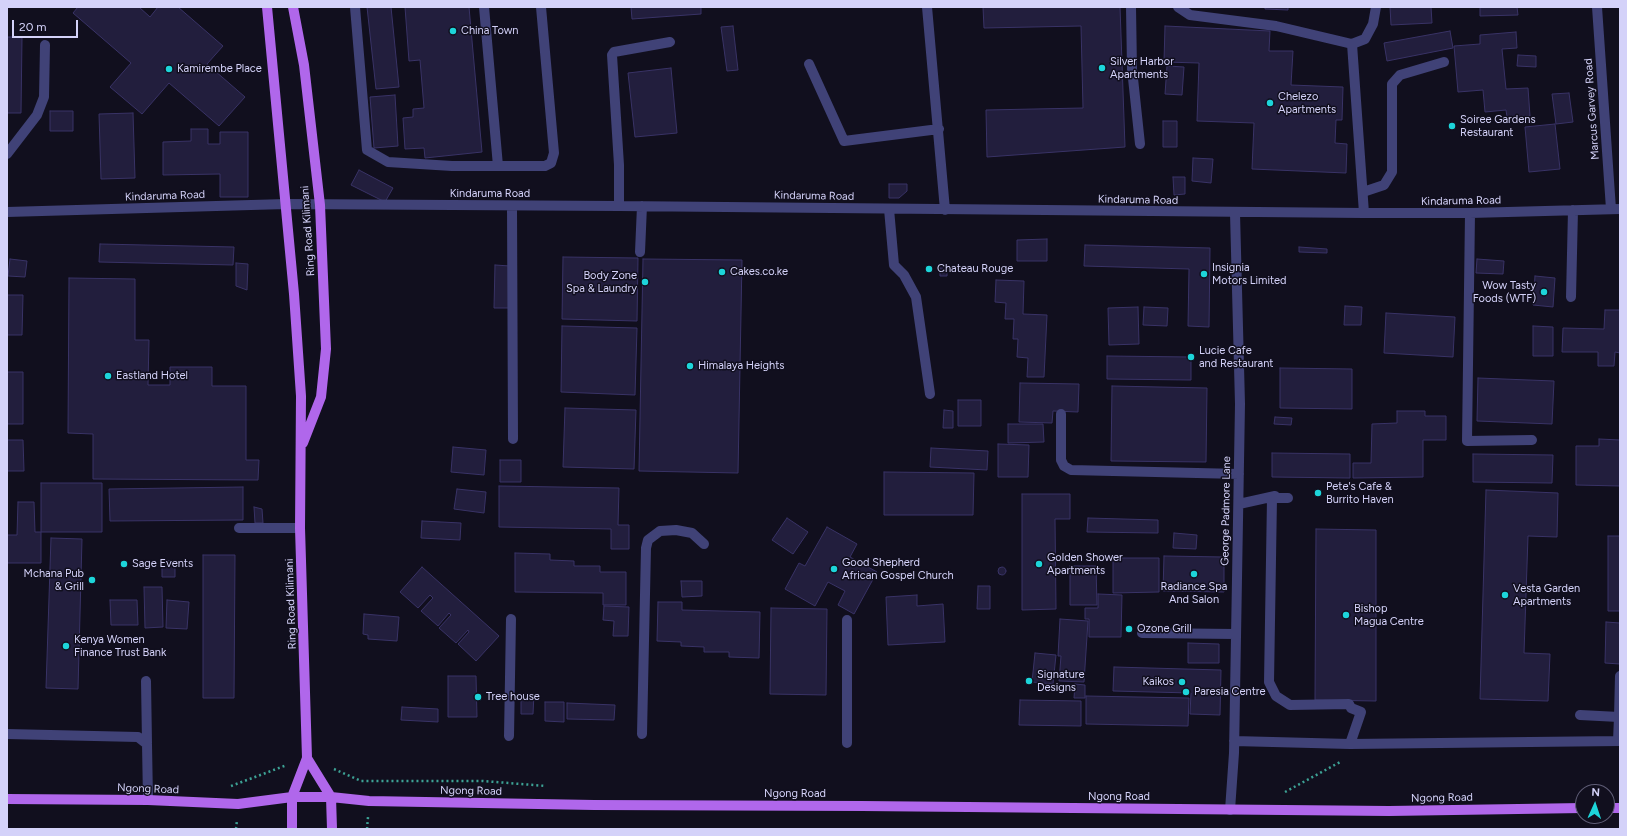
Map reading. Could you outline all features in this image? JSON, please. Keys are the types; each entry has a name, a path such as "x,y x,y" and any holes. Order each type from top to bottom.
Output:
{"main road":[{"name":"Ring Road Kilimani","path":"267,7 294,294 301,396 300,528 306,758"},
{"name":"Ring Road Kilimani","path":"293,7 304,65 320,205 326,349 321,397 300,450"},
{"path":"292,829 292,797 306,758"},
{"path":"306,758 331,798 332,829"},
{"name":"Ngong Road","path":"7,799 148,800 238,804 292,797 369,801 587,805 1389,811 1575,808"}],"street":[{"path":"355,7 367,150 388,162 452,166 545,166 551,163 554,153 541,7"},
{"path":"484,7 498,166"},
{"path":"927,7 945,210"},
{"path":"1131,7 1132,69 1140,144"},
{"path":"1178,7 1190,15 1276,26 1352,44 1365,39 1373,24 1376,7"},
{"name":"Marcus Garvey Road","path":"1597,7 1616,209"},
{"path":"619,206 619,165 612,55 614,52 670,42"},
{"path":"1352,44 1364,213"},
{"path":"7,154 37,115 44,98 45,45"},
{"path":"1363,192 1384,185 1392,172 1392,84 1400,75 1444,62"},
{"path":"809,64 844,140 938,129"},
{"name":"Kindaruma Road","path":"7,212 286,204 1364,213 1470,213 1616,209"},
{"path":"512,206 513,439"},
{"path":"640,252 642,206"},
{"path":"889,210 894,265 904,275 916,297 930,394"},
{"path":"1571,297 1573,210"},
{"name":"George Padmore Lane","path":"1230,810 1234,741 1240,404 1235,212"},
{"path":"1470,213 1467,441 1532,440"},
{"path":"1061,414 1061,460 1064,466 1071,470 1239,474"},
{"path":"1238,504 1274,496 1272,498 1269,682 1276,696 1290,704 1349,704 1351,708 1361,712 1350,744"},
{"path":"1272,498 1288,498"},
{"path":"239,528 300,528"},
{"path":"642,734 646,548 648,540 660,531 676,530 692,533 704,544"},
{"path":"509,736 511,619"},
{"path":"847,620 847,743"},
{"path":"1142,633 1235,634"},
{"path":"1234,741 1350,744 1619,740 1620,676"},
{"path":"146,681 148,800"},
{"path":"1580,715 1619,717"},
{"path":"7,734 138,737 146,743"}],"path":[{"path":"223,786 231,786 306,758 361,781 483,781 553,787"},
{"path":"1282,794 1347,758"}],"building":[{"name":"Kamirembe Place","path":"78,7 139,7 150,17 158,7 178,7 223,46 207,64 245,97 219,126 169,83 142,114 110,87 131,63 73,13"},
{"path":"367,7 391,7 399,87 376,89"},
{"path":"405,7 469,7 482,152 425,158 424,148 405,149 403,118 413,117 413,109 424,108 420,60 409,61"},
{"path":"631,7 701,7 701,14 632,19"},
{"name":"Silver Harbor Apartments","path":"983,7 1120,7 1125,147 987,157 986,110 1083,108 1081,26 984,28"},
{"path":"1265,7 1288,7 1288,10 1265,9"},
{"path":"1390,7 1431,7 1432,23 1391,25"},
{"path":"1480,7 1517,7 1518,15 1480,16"},
{"path":"733,26 738,70 727,71 721,27"},
{"name":"Chelezo Apartments","path":"1165,26 1270,31 1269,51 1293,51 1291,85 1343,87 1342,120 1336,120 1335,143 1347,144 1346,173 1252,169 1254,123 1197,121 1199,63 1164,62"},
{"path":"1450,31 1453,48 1387,61 1384,43"},
{"path":"1516,32 1517,48 1502,49 1506,89 1528,88 1530,116 1507,117 1506,110 1485,112 1483,90 1458,92 1454,46 1480,44 1480,35"},
{"path":"7,37 22,37 21,113 7,113"},
{"path":"1518,55 1536,56 1536,67 1517,66"},
{"path":"1167,66 1184,67 1182,95 1165,94"},
{"path":"671,68 677,133 635,137 628,73"},
{"path":"1569,93 1573,122 1556,124 1552,94"},
{"path":"395,95 398,146 374,148 370,97"},
{"path":"50,111 73,111 73,131 50,131"},
{"path":"133,113 135,178 101,179 99,114"},
{"path":"1163,121 1177,121 1177,147 1163,147"},
{"path":"1555,124 1560,169 1529,172 1525,127"},
{"path":"191,129 208,129 208,144 220,144 220,132 248,132 248,197 220,197 220,174 163,175 163,142 191,141"},
{"path":"1193,158 1213,159 1211,183 1192,181"},
{"path":"359,170 393,188 385,202 351,185"},
{"path":"1173,177 1185,177 1185,194 1174,195"},
{"path":"889,184 907,184 907,191 899,198 889,198"},
{"path":"1047,239 1047,261 1017,261 1017,240"},
{"path":"100,244 234,247 233,265 99,262"},
{"path":"1085,245 1210,248 1209,327 1188,326 1189,269 1084,266"},
{"path":"1299,247 1327,249 1327,253 1299,252"},
{"path":"563,257 638,258 637,321 562,319"},
{"path":"10,259 27,261 25,277 8,276"},
{"name":"Himalaya Heights","path":"643,259 742,260 738,473 639,471"},
{"path":"1477,259 1504,261 1503,274 1476,273"},
{"path":"236,263 248,264 247,290 236,286"},
{"path":"495,265 510,266 509,308 494,308"},
{"path":"940,268 947,268 947,276 940,276"},
{"name":"Wow Tasty Foods (WTF)","path":"1535,276 1555,278 1553,307 1533,305"},
{"name":"Eastland Hotel","path":"69,278 135,279 135,340 149,340 148,385 170,385 170,367 212,367 212,386 246,386 246,460 259,460 258,480 93,479 93,434 68,433"},
{"path":"996,280 1024,281 1023,314 1047,315 1044,377 1027,377 1028,358 1017,357 1018,339 1013,339 1014,319 1005,319 1006,303 995,302"},
{"path":"7,295 23,295 22,335 7,335"},
{"path":"1345,306 1362,307 1361,325 1344,325"},
{"path":"1138,307 1139,344 1109,345 1108,308"},
{"path":"1144,307 1168,308 1167,326 1143,325"},
{"path":"1605,310 1620,310 1620,353 1615,352 1614,366 1598,366 1598,352 1562,352 1563,328 1604,329"},
{"path":"1386,313 1455,317 1453,357 1384,353"},
{"path":"562,326 637,328 635,395 561,392"},
{"path":"1533,326 1553,327 1553,356 1533,356"},
{"path":"1107,356 1191,357 1191,380 1107,379"},
{"path":"1280,368 1352,369 1352,409 1280,408"},
{"path":"7,372 23,372 23,424 7,424"},
{"path":"1478,378 1554,381 1552,424 1477,421"},
{"path":"1020,383 1079,384 1078,412 1053,411 1052,423 1019,422"},
{"path":"1112,386 1207,388 1206,462 1111,461"},
{"path":"958,400 981,400 981,426 958,426"},
{"path":"565,408 636,410 634,469 563,467"},
{"path":"944,410 953,411 953,428 943,428"},
{"path":"1397,411 1425,411 1425,416 1446,416 1446,440 1423,440 1423,477 1353,478 1353,463 1371,463 1372,424 1397,423"},
{"path":"1275,417 1292,418 1291,425 1274,424"},
{"path":"1008,424 1043,424 1044,442 1008,443"},
{"path":"1599,439 1620,440 1620,486 1576,485 1576,446 1599,446"},
{"path":"7,440 23,440 24,471 7,471"},
{"path":"998,444 1029,445 1028,477 998,477"},
{"path":"453,447 486,450 484,475 451,472"},
{"path":"931,448 988,451 987,470 930,467"},
{"path":"1272,453 1350,454 1350,478 1272,477"},
{"path":"1473,454 1553,455 1552,483 1473,482"},
{"path":"500,460 521,460 521,482 500,482"},
{"path":"884,472 974,473 973,515 884,515"},
{"path":"41,483 102,483 102,532 41,532"},
{"path":"499,486 619,488 618,525 629,525 629,549 611,549 611,529 499,527"},
{"path":"243,487 243,520 110,521 109,489"},
{"path":"457,489 486,492 484,513 454,509"},
{"name":"Vesta Garden Apartments","path":"1486,490 1558,493 1557,537 1528,536 1524,653 1550,654 1548,701 1480,699"},
{"name":"Golden Shower Apartments","path":"1022,494 1070,494 1070,519 1055,519 1056,609 1022,610"},
{"path":"18,502 34,502 35,532 41,532 41,563 7,563 7,535 17,535"},
{"path":"254,507 262,509 263,523 255,523"},
{"path":"787,518 808,532 793,554 772,540"},
{"path":"1088,518 1158,520 1158,533 1087,532"},
{"path":"422,521 461,523 460,540 421,538"},
{"name":"Good Shepherd African Gospel Church","path":"827,527 857,544 850,557 877,572 854,614 838,605 845,591 828,582 815,606 785,589 799,563 805,566"},
{"name":"Bishop Magua Centre","path":"1316,529 1376,530 1376,701 1315,700"},
{"path":"1174,533 1197,535 1196,549 1173,548"},
{"path":"1608,536 1620,536 1620,611 1608,611"},
{"path":"51,538 82,539 78,689 46,688"},
{"path":"515,553 550,554 550,560 574,561 574,566 600,566 600,572 626,572 626,605 603,605 603,593 515,592"},
{"path":"203,555 235,555 234,698 203,698"},
{"name":"Radiance Spa And Salon","path":"1164,556 1224,557 1224,592 1163,591"},
{"path":"1113,558 1159,558 1159,592 1113,593"},
{"path":"162,560 175,561 175,577 162,577"},
{"path":"1070,566 1096,566 1097,605 1070,605"},
{"path":"422,567 499,636 476,661 458,644 469,632 468,630 456,643 439,628 451,615 449,613 438,626 421,611 433,598 430,595 418,608 400,592"},
{"path":"1000,567 1004,567 1006,571 1004,575 1000,575 998,573 998,569"},
{"path":"681,581 702,581 702,596 682,597"},
{"path":"978,586 990,586 990,609 977,609"},
{"path":"144,587 162,587 163,627 145,628"},
{"path":"1098,594 1122,595 1121,637 1089,637 1089,619 1085,619 1085,608 1098,608"},
{"path":"917,595 917,606 943,604 945,642 888,645 886,597"},
{"path":"110,600 137,600 138,625 111,625"},
{"path":"167,600 189,602 187,629 166,628"},
{"path":"658,602 682,602 682,610 760,612 759,658 729,657 729,652 704,652 704,647 681,646 681,642 657,641"},
{"path":"604,606 629,607 628,636 613,636 614,621 603,620"},
{"path":"771,608 827,609 826,695 770,694"},
{"path":"364,614 399,617 397,641 368,639 368,635 363,634"},
{"path":"1060,619 1088,621 1084,682 1059,681 1061,656 1058,656"},
{"path":"1606,622 1620,623 1620,664 1605,663"},
{"path":"1188,643 1219,644 1219,663 1188,663"},
{"path":"1035,653 1056,655 1053,684 1032,682"},
{"name":"Paresia Centre","path":"1114,667 1221,670 1220,715 1190,714 1191,693 1113,691"},
{"path":"448,676 476,676 477,717 448,717"},
{"path":"1075,684 1085,685 1085,698 1074,698"},
{"path":"521,694 534,694 533,714 521,714"},
{"path":"1086,696 1189,698 1188,726 1086,724"},
{"path":"1020,700 1081,701 1081,726 1019,725"},
{"path":"545,702 564,702 564,722 545,721"},
{"path":"567,703 615,705 614,720 567,719"},
{"path":"402,707 438,709 438,722 401,720"}],"place":[{"name":"China Town","path":"453,31"},
{"name":"Silver Harbor Apartments","path":"1102,68"},
{"name":"Kamirembe Place","path":"169,69"},
{"name":"Chelezo Apartments","path":"1270,103"},
{"name":"Soiree Gardens Restaurant","path":"1452,126"},
{"name":"Chateau Rouge","path":"929,269"},
{"name":"Cakes.co.ke","path":"722,272"},
{"name":"Insignia Motors Limited","path":"1204,274"},
{"name":"Body Zone Spa & Laundry","path":"645,282"},
{"name":"Wow Tasty Foods (WTF)","path":"1544,292"},
{"name":"Lucie Cafe and Restaurant","path":"1191,357"},
{"name":"Himalaya Heights","path":"690,366"},
{"name":"Eastland Hotel","path":"108,376"},
{"name":"Pete's Cafe & Burrito Haven","path":"1318,493"},
{"name":"Sage Events","path":"124,564"},
{"name":"Golden Shower Apartments","path":"1039,564"},
{"name":"Good Shepherd African Gospel Church","path":"834,569"},
{"name":"Radiance Spa And Salon","path":"1194,574"},
{"name":"Mchana Pub & Grill","path":"92,580"},
{"name":"Vesta Garden Apartments","path":"1505,595"},
{"name":"Bishop Magua Centre","path":"1346,615"},
{"name":"Ozone Grill","path":"1129,629"},
{"name":"Kenya Women Finance Trust Bank","path":"66,646"},
{"name":"Signature Designs","path":"1029,681"},
{"name":"Kaikos","path":"1182,682"},
{"name":"Paresia Centre","path":"1186,692"},
{"name":"Tree house","path":"478,697"}]}
